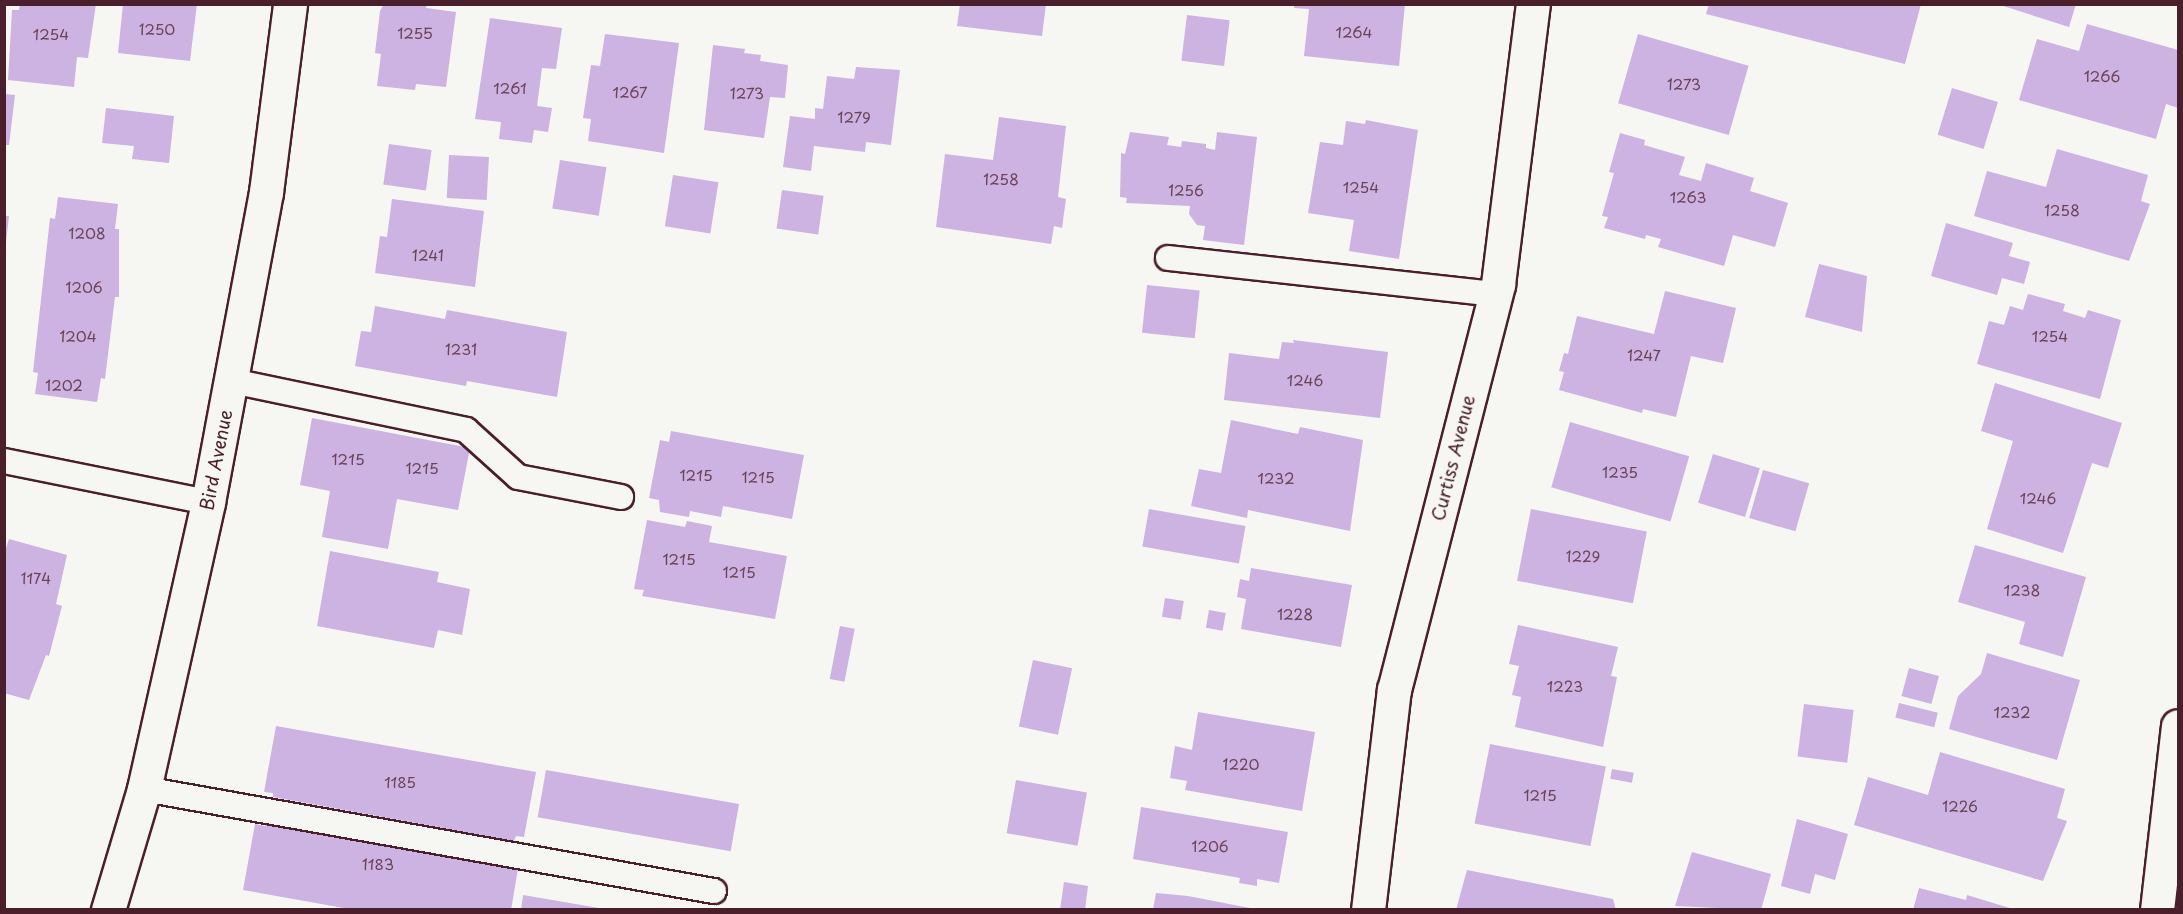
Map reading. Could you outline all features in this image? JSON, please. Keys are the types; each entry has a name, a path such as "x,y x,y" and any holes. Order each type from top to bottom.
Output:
{"street":[{"name":"Bird Avenue","path":"108,909 144,789 208,502 266,192 290,4"},
{"name":"Curtiss Avenue","path":"1368,909 1394,690 1495,294 1533,4"},
{"path":"2157,909 2178,726"}],"lane":[{"path":"1168,258 1495,294"},
{"path":"232,381 466,430 519,477 621,497"},
{"path":"4,461 208,502"},
{"path":"144,789 714,891"}],"building":[{"path":"20,4 96,4 88,58 77,57 74,87 8,80 12,10 19,10"},
{"path":"123,4 197,4 190,61 118,53"},
{"path":"384,4 427,4 426,8 456,12 446,87 416,84 415,90 377,86 381,54 375,53 380,11"},
{"path":"960,4 1046,4 1042,36 957,26"},
{"path":"1294,4 1405,4 1399,66 1304,56 1309,9 1294,8"},
{"path":"1709,4 1921,4 1905,64 1706,14"},
{"path":"1997,4 2076,4 2069,27"},
{"path":"1187,15 1230,20 1224,66 1181,61"},
{"path":"490,18 562,28 556,69 542,68 537,106 552,108 548,132 534,130 532,143 499,139 501,122 475,119"},
{"path":"2087,24 2178,50 2178,108 2166,104 2156,139 2019,100 2037,39 2079,51"},
{"path":"605,34 679,43 664,153 588,141 591,119 583,118 591,65 600,66"},
{"path":"1638,34 1749,66 1729,135 1618,103"},
{"path":"713,45 745,49 744,53 761,55 760,61 788,65 785,98 770,97 764,138 704,130"},
{"path":"856,67 900,70 891,145 866,142 865,152 814,146 811,171 783,167 790,116 815,119 815,108 823,109 827,76 854,79"},
{"path":"1952,88 1998,102 1984,149 1938,135"},
{"path":"4,94 15,95 9,145 4,145"},
{"path":"106,108 174,116 169,163 132,159 134,146 102,143"},
{"path":"999,117 1066,126 1058,197 1066,199 1062,228 1054,226 1051,244 936,227 945,154 993,160"},
{"path":"1366,120 1418,130 1399,259 1349,251 1354,220 1308,213 1320,142 1343,145 1346,121 1365,124"},
{"path":"1130,132 1169,137 1167,145 1181,147 1182,141 1206,144 1206,148 1215,150 1217,132 1257,137 1244,245 1203,240 1205,226 1197,225 1189,214 1190,206 1126,203 1127,198 1120,197 1121,153 1125,154"},
{"path":"1620,133 1645,140 1644,145 1685,157 1679,175 1701,181 1706,163 1754,178 1750,191 1788,203 1775,247 1733,235 1724,266 1658,247 1661,239 1646,235 1645,239 1604,228 1608,217 1602,216 1614,173 1609,172"},
{"path":"389,144 432,150 426,191 383,185"},
{"path":"2057,149 2148,175 2141,201 2150,204 2129,261 1974,216 1987,171 2046,187"},
{"path":"449,155 489,157 487,200 447,198"},
{"path":"560,160 606,167 599,216 552,208"},
{"path":"673,175 718,182 710,234 665,226"},
{"path":"782,190 824,196 818,234 777,229"},
{"path":"58,197 118,204 115,229 119,229 119,297 115,297 105,379 101,378 97,402 35,394 38,373 33,372 50,218 55,219"},
{"path":"392,199 484,211 475,287 375,273 380,236 387,237"},
{"path":"4,216 9,216 6,242 4,242"},
{"path":"1946,223 2013,243 2009,256 2030,262 2024,284 2002,278 1997,295 1931,276"},
{"path":"1819,264 1867,276 1862,332 1805,317"},
{"path":"1147,285 1200,291 1195,338 1142,333"},
{"path":"1665,291 1736,308 1723,363 1691,356 1676,417 1643,409 1642,413 1559,390 1564,372 1559,371 1564,353 1568,354 1577,316 1654,334"},
{"path":"2028,294 2065,304 2063,311 2085,318 2088,310 2121,320 2100,399 1977,364 1989,321 2004,325 2010,306 2023,310"},
{"path":"375,306 445,319 447,310 567,332 557,397 467,381 466,386 355,366 361,331 371,332"},
{"path":"1293,340 1388,352 1380,418 1224,400 1229,353 1279,359 1282,342 1294,343"},
{"path":"1995,383 2122,423 2108,468 2092,463 2063,553 1987,529 2013,441 1981,431"},
{"path":"312,418 470,448 458,510 397,499 388,549 322,537 330,491 300,485"},
{"path":"1231,420 1298,434 1300,427 1363,440 1350,531 1248,510 1247,518 1191,506 1199,469 1221,473"},
{"path":"1570,422 1689,456 1670,522 1551,487"},
{"path":"671,431 804,455 792,519 723,506 721,517 690,511 689,517 660,512 659,500 649,498 660,440 669,442"},
{"path":"1713,454 1760,468 1745,517 1698,503"},
{"path":"1763,470 1809,483 1795,531 1749,518"},
{"path":"1149,509 1246,526 1239,563 1142,546"},
{"path":"1531,509 1647,532 1633,603 1517,581"},
{"path":"647,520 685,527 687,521 712,526 709,542 787,556 775,619 642,596 644,590 634,589"},
{"path":"9,539 67,555 56,604 62,606 49,656 46,655 29,700 4,693 4,554"},
{"path":"1975,545 2086,577 2063,657 2019,644 2025,622 1958,602"},
{"path":"330,551 439,572 437,582 470,589 462,635 438,630 434,648 317,626"},
{"path":"1251,568 1352,585 1341,647 1241,629 1246,599 1237,597 1240,579 1249,581"},
{"path":"1165,598 1184,601 1181,620 1162,617"},
{"path":"1209,610 1226,613 1223,631 1206,628"},
{"path":"1518,625 1618,647 1611,676 1617,677 1603,747 1515,727 1521,697 1512,695 1519,666 1509,664"},
{"path":"840,626 855,629 844,682 830,679"},
{"path":"1987,653 2080,680 2057,760 1949,729 1958,696 1981,674"},
{"path":"1033,660 1072,668 1058,735 1019,727"},
{"path":"1909,668 1939,676 1931,704 1901,696"},
{"path":"1899,703 1938,713 1934,727 1895,718"},
{"path":"1804,704 1854,710 1847,763 1798,757"},
{"path":"1198,712 1315,732 1302,811 1185,790 1187,781 1170,778 1175,746 1192,750"},
{"path":"276,726 536,772 524,837 516,836 514,841 273,797 273,793 264,792"},
{"path":"1490,744 1606,767 1590,846 1475,824"},
{"path":"1940,752 2065,789 2057,818 2067,821 2043,881 1854,825 1868,777 1928,795"},
{"path":"1612,769 1634,773 1632,783 1610,779"},
{"path":"546,770 739,804 731,851 538,817"},
{"path":"1016,780 1087,793 1078,846 1007,833"},
{"path":"1141,807 1288,832 1279,883 1257,879 1257,886 1239,883 1240,878 1133,859"},
{"path":"266,819 509,861 508,867 518,869 511,910 355,910 243,890 255,824 265,826"},
{"path":"1797,819 1848,834 1835,880 1815,874 1810,894 1781,886"},
{"path":"1692,852 1771,874 1761,910 1675,906"},
{"path":"1467,870 1613,899 1616,910 1456,910"},
{"path":"1064,882 1088,886 1085,910 1060,910"},
{"path":"1919,888 1966,900 1967,895 2016,910 1913,910"},
{"path":"1156,893 1188,896 1260,910 1153,910"},
{"path":"523,895 599,908 599,910 521,910"}]}
